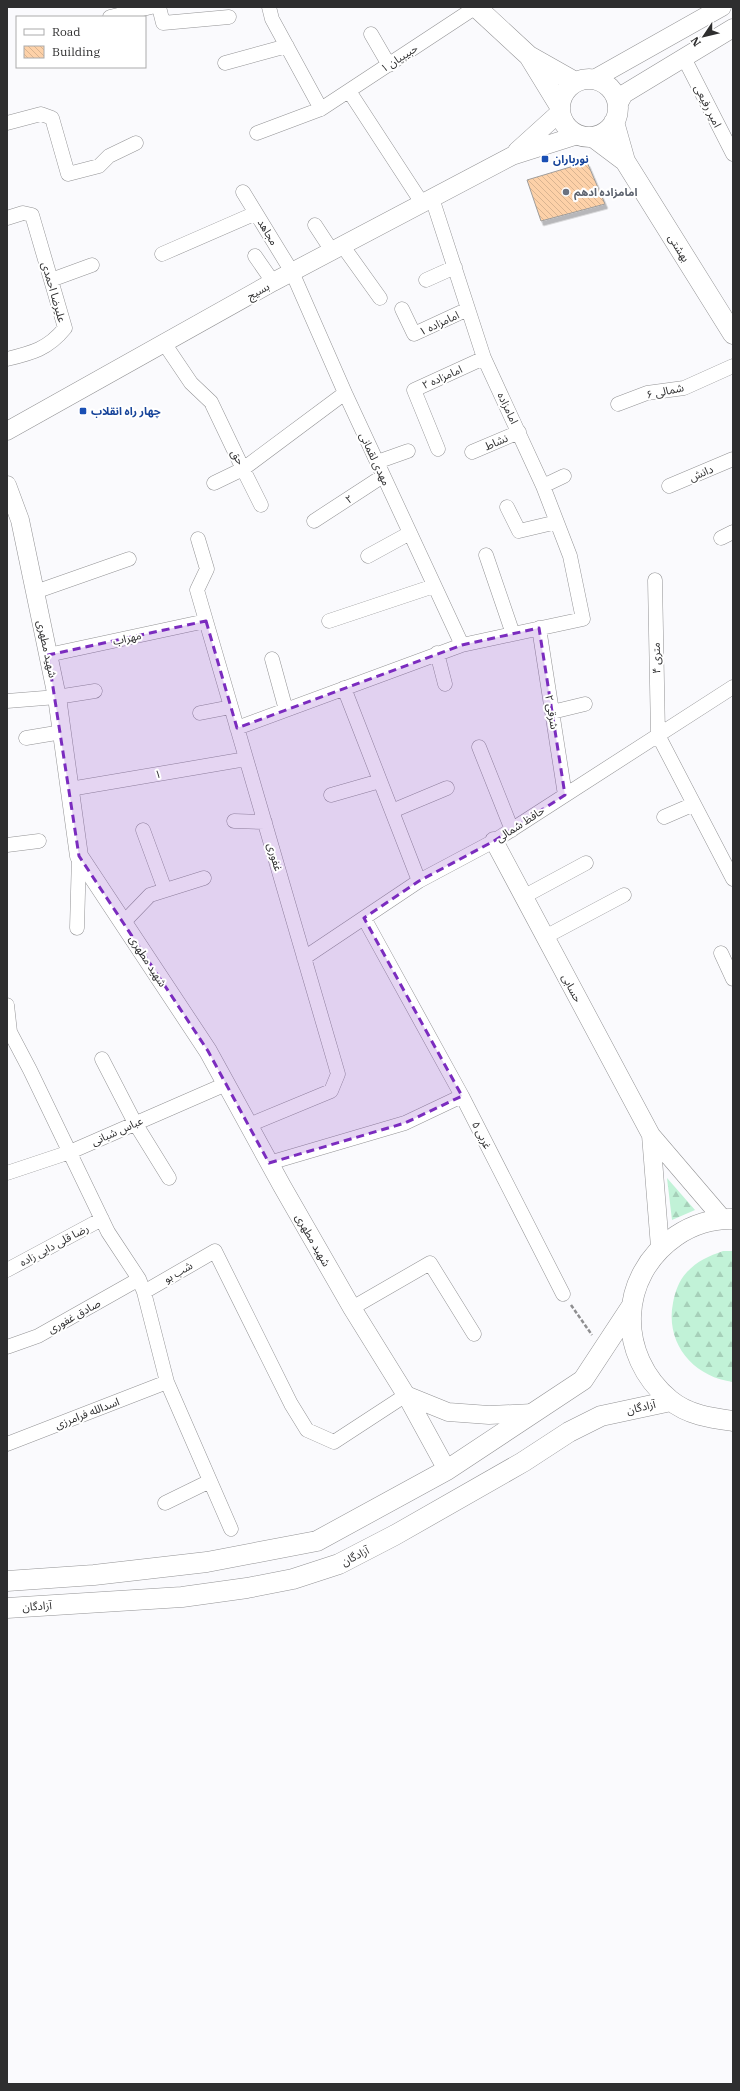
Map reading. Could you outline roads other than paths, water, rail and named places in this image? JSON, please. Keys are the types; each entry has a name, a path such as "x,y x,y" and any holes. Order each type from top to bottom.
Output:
{"main road":[{"path":"476,7 529,56 574,82"},
{"path":"529,56 559,109 563,122 569,130 585,136 625,162"},
{"path":"559,109 562,95 574,82 584,79 594,79 610,88 625,162"},
{"path":"585,136 605,132 616,114"},
{"name":"بهشتی","path":"625,162 733,334"},
{"path":"7,1582 94,1575 207,1562 317,1541 447,1470 583,1380 631,1307 640,1274 660,1247 689,1227 728,1218"},
{"path":"631,1307 633,1342 647,1375 671,1401 700,1416 733,1421"},
{"name":"آزادگان","path":"7,1608 182,1597 247,1588 293,1579 339,1564 395,1535 523,1462 569,1432 601,1416 671,1401"}],"street":[{"path":"114,16 151,7"},
{"path":"159,7 163,23 230,16"},
{"path":"269,7 272,19 321,109"},
{"name":"حبیبیان ۱","path":"257,133 321,109 476,7"},
{"path":"594,79 722,7"},
{"path":"616,114 624,94 733,28"},
{"path":"371,34 389,65"},
{"path":"224,63 287,46"},
{"name":"امیر رفیعی","path":"684,58 733,154"},
{"name":"امامزاده","path":"349,91 427,200 455,267 484,358 543,486 570,556 583,618 539,628"},
{"path":"512,156 559,109"},
{"path":"7,123 41,114 52,118 68,174 99,166 109,156 136,144"},
{"path":"512,156 585,136"},
{"name":"بسیج","path":"7,431 273,282 512,156"},
{"name":"مجاهد","path":"243,192 292,272"},
{"name":"علیرضا احمدی","path":"7,218 23,213 32,216 65,328 55,340 36,352 7,359"},
{"path":"162,254 256,213"},
{"path":"314,225 337,248 380,298"},
{"path":"255,256 273,282"},
{"path":"51,280 92,265"},
{"path":"426,280 455,267"},
{"name":"مهدی لقمانی","path":"292,272 345,393 462,645"},
{"name":"امامزاده ۱","path":"402,309 414,334 468,309"},
{"name":"حق","path":"164,343 191,383 211,402 243,469 345,393"},
{"name":"امامزاده ۲","path":"438,449 414,390 484,358"},
{"name":"شمالی ۶","path":"618,404 648,393 684,388 733,366"},
{"name":"نشاط","path":"472,452 519,432"},
{"path":"377,462 408,451"},
{"name":"دانش","path":"669,486 733,459"},
{"path":"214,483 243,469 261,505"},
{"name":"۲","path":"314,521 383,476"},
{"path":"543,486 564,476"},
{"name":"شهید مطهری","path":"7,485 20,520 57,697 79,856 208,1051 269,1163 352,1308 406,1395 447,1470"},
{"path":"507,507 518,531 557,522"},
{"path":"368,556 410,533"},
{"name":"غفوری","path":"198,539 207,569 197,590 338,1074 330,1092 249,1126"},
{"path":"486,555 512,634"},
{"path":"35,592 129,560"},
{"name":"۴ متری","path":"655,580 658,735"},
{"path":"329,621 434,586"},
{"name":"مهراب","path":"48,655 206,621"},
{"path":"237,728 462,645 539,628"},
{"name":"۲ شرقی","path":"539,628 565,795"},
{"path":"438,653 445,684"},
{"path":"272,659 286,710"},
{"name":"حافظ شمالی","path":"304,958 419,882 512,830 733,687"},
{"path":"344,688 419,882"},
{"path":"7,700 57,697 95,691"},
{"path":"552,712 585,704"},
{"path":"200,713 231,707"},
{"path":"26,738 62,732"},
{"path":"658,735 733,879"},
{"path":"479,746 512,830"},
{"name":"۱","path":"70,789 246,759"},
{"path":"332,795 380,781"},
{"path":"392,811 448,788"},
{"path":"664,817 694,804"},
{"path":"234,821 264,822"},
{"path":"143,830 165,890"},
{"path":"7,845 39,841"},
{"name":"حسابی","path":"494,841 651,1135 728,1218"},
{"path":"77,928 79,856"},
{"path":"523,897 586,863"},
{"path":"123,923 150,895 204,878"},
{"path":"545,937 624,895"},
{"name":"۵ غربی","path":"364,918 462,1096 564,1294"},
{"path":"721,953 733,979"},
{"path":"7,1005 10,1032 30,1070 108,1232 138,1279 144,1292 167,1382 231,1529"},
{"path":"102,1059 135,1123 169,1178"},
{"name":"عباس شبانی","path":"7,1173 70,1152 226,1084"},
{"path":"269,1163 405,1123 462,1096"},
{"name":"حسابی","path":"651,1135 660,1247"},
{"name":"رضا قلی دایی زاده","path":"7,1270 102,1219"},
{"name":"شب بو","path":"144,1292 215,1251 291,1404 308,1430 334,1442 406,1395"},
{"path":"352,1308 430,1263 474,1334"},
{"name":"صادق غفوری","path":"7,1347 38,1336 138,1279"},
{"name":"اسدالله فرامرزی","path":"7,1444 167,1382"},
{"path":"406,1395 448,1412 489,1415 533,1413"},
{"path":"165,1503 210,1481"}],"place":[{"name":"نورباران","path":"545,159"},
{"name":"امامزاده ادهم","path":"566,192"},
{"name":"چهار راه انقلاب","path":"83,411"}]}
